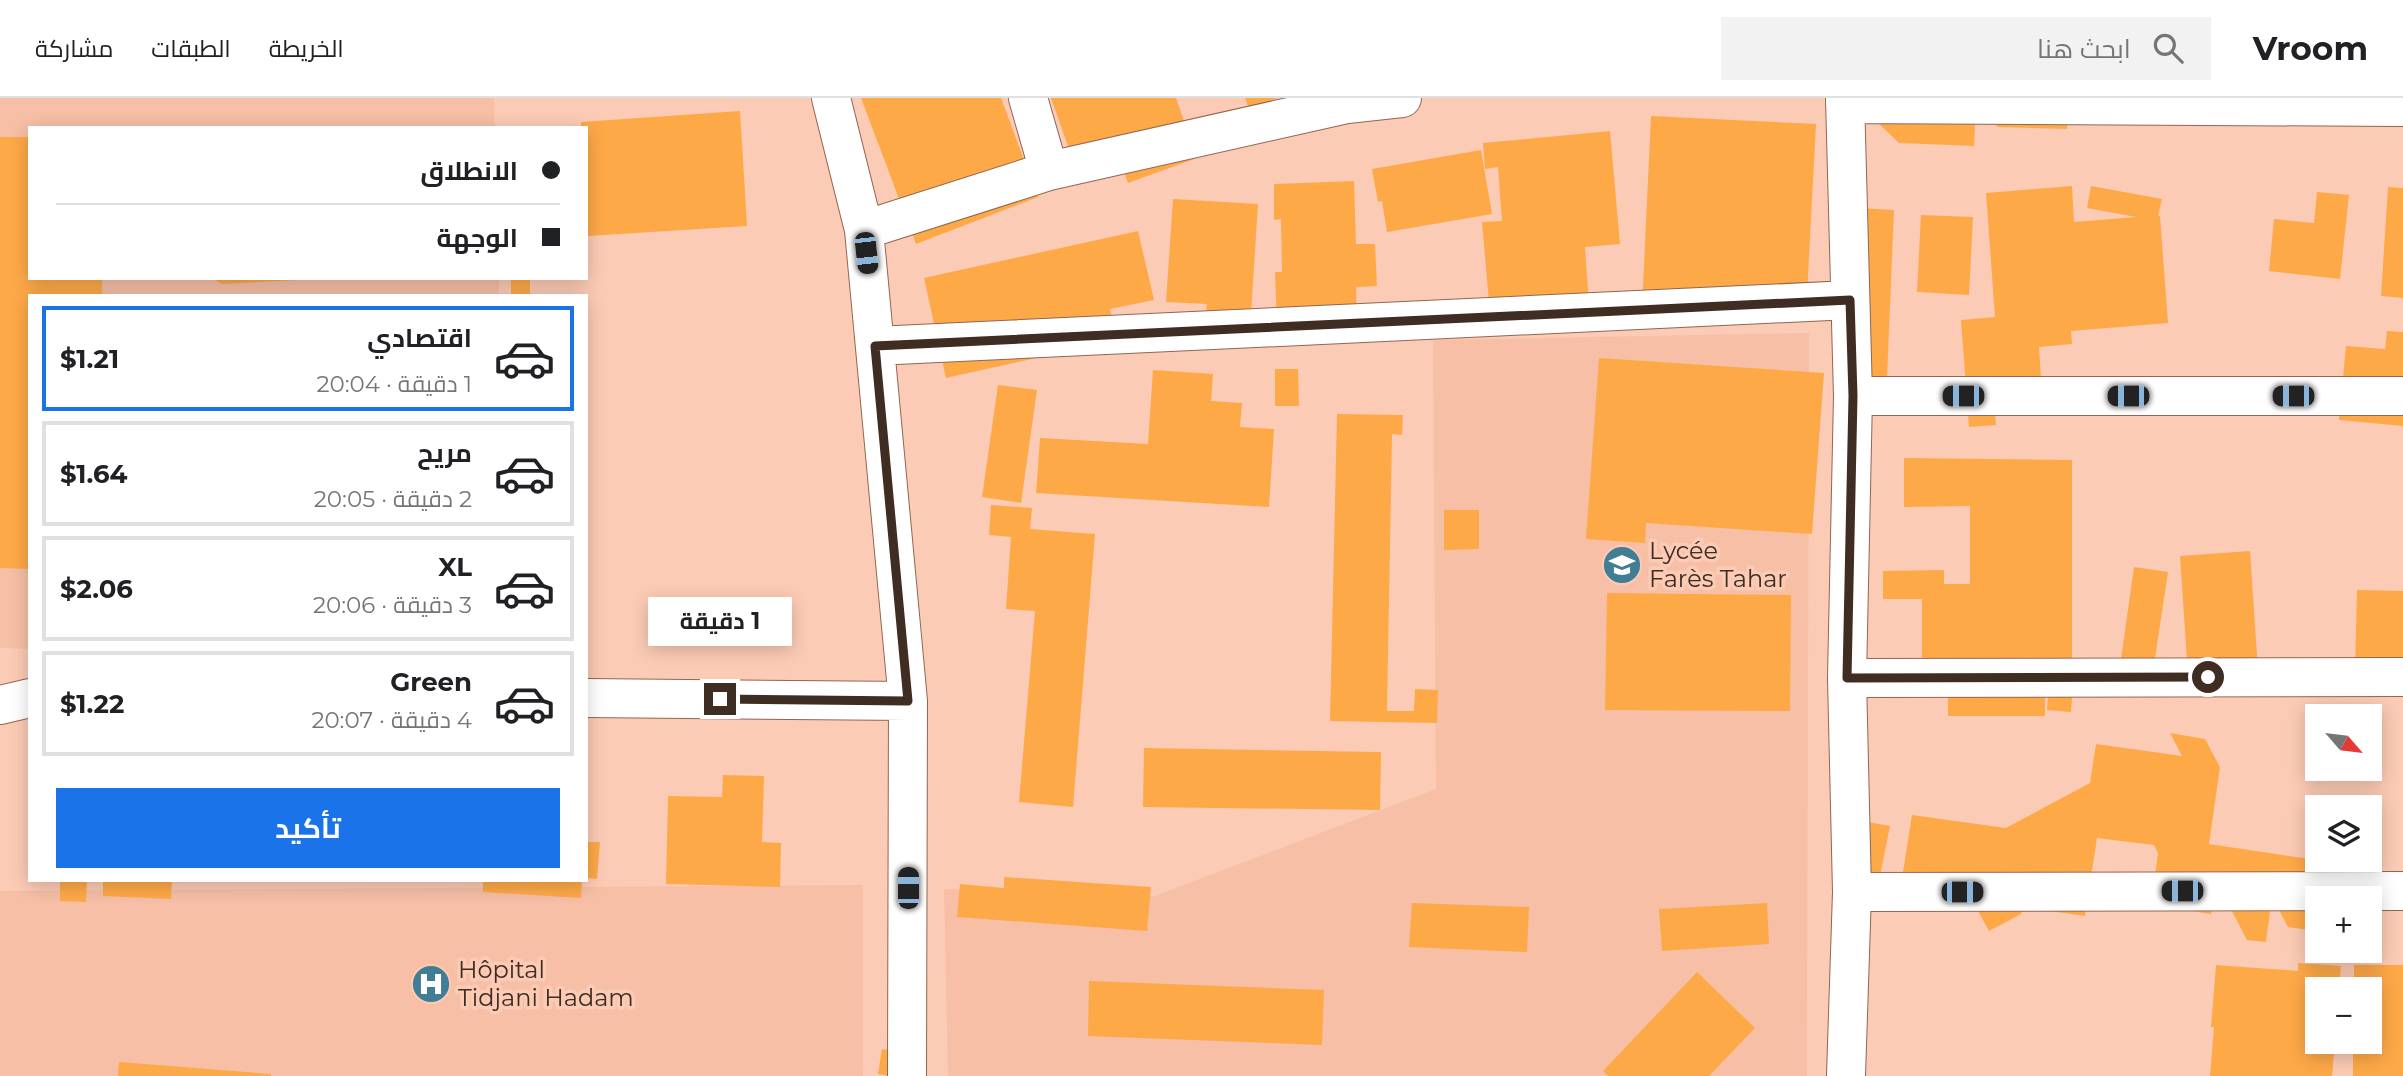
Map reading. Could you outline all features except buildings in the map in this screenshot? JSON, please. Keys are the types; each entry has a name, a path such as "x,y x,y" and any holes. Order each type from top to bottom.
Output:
{"street":[{"path":"831,98 864,230 908,701 907,1076"},
{"path":"1028,98 1049,171"},
{"path":"864,230 1049,171 1346,101 1402,98"},
{"path":"1846,1076 1852,892 1847,678 1853,396 1845,101 2403,107"},
{"path":"875,346 1850,300"},
{"path":"1853,396 2403,396"},
{"path":"1847,678 2403,677"},
{"path":"0,705 28,698"},
{"path":"588,698 908,701"},
{"path":"1852,892 2403,891"}],"shaded area":[{"path":"0,98 494,98 495,126 28,126 28,280 499,280 499,294 28,294 28,649 0,648"},
{"name":"Lycée Farès Tahar","path":"1809,333 1807,1076 948,1076 944,889 1155,896 1436,789 1433,340"},
{"name":"Hôpital Tidjani Hadam","path":"863,885 863,1076 0,1076 0,891"}],"place":[{"name":"Lycée Farès Tahar","path":"1622,565"},
{"name":"Hôpital Tidjani Hadam","path":"431,984"}],"route":[{"path":"720,699 908,701 875,346 1850,300 1853,396 1847,678 2208,677"}]}
